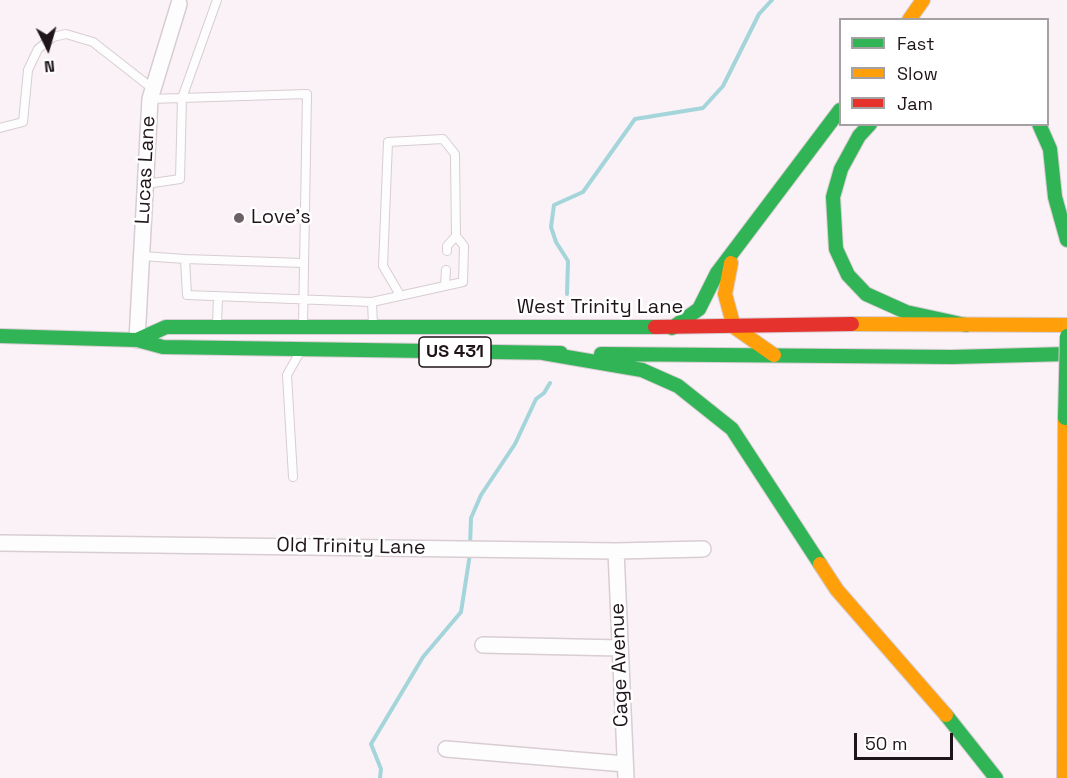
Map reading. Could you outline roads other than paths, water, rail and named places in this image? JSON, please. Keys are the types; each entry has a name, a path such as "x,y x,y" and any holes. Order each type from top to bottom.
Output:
{"main road":[{"path":"910,18 923,0"},
{"path":"672,328 699,309 717,273 839,111"},
{"path":"868,126 859,136 841,169 832,197 832,222 836,249 848,275 866,294 906,312 966,325"},
{"path":"1040,126 1050,148 1055,197 1067,240"},
{"path":"734,252 727,276 725,294 734,327 774,355"},
{"name":"West Trinity Lane","path":"136,340 166,327 672,328 857,324 1067,326"},
{"name":"West Trinity Lane","path":"0,336 136,340 163,347 374,351 951,357 1067,354"},
{"path":"1064,778 1067,336"},
{"path":"543,353 642,370 678,386 732,429 837,590 948,716 996,778"}],"street":[{"name":"Lucas Lane","path":"136,340 152,94 179,2"},
{"name":"Old Trinity Lane","path":"0,543 616,551 703,549"},
{"name":"Cage Avenue","path":"616,551 625,771"},
{"path":"483,645 620,648"},
{"path":"446,749 625,771"}],"lane":[{"path":"146,184 180,179 182,99 217,0"},
{"path":"0,128 23,122 28,70 38,49 53,38 60,36 80,36 93,42 152,94 182,99 308,94 303,329 301,349 287,375 293,477"},
{"path":"185,259 187,295 372,302 463,282 464,246 456,236 455,154 443,139 388,142 383,266 400,295"},
{"path":"447,251 447,246 456,236"},
{"path":"141,256 303,263"},
{"path":"445,285 446,270"},
{"path":"217,348 218,296"},
{"path":"372,302 374,351"}],"waterway":[{"path":"567,294 568,261 556,242 551,227 554,205 583,192 635,119 703,108 723,86 759,14 772,0"},
{"path":"470,547 471,518 481,495 515,444 536,399 544,393 550,383"},
{"path":"380,778 381,769 371,744 423,657 461,612 470,554"}],"place":[{"name":"Love's","path":"239,218"}]}
